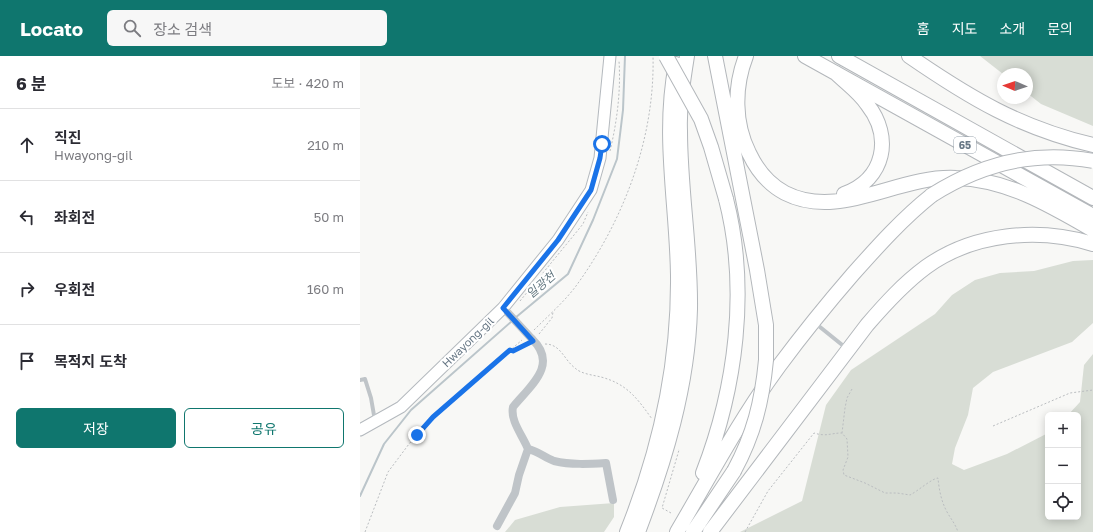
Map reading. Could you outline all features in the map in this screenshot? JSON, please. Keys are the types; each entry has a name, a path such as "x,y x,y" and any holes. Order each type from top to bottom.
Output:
{"highway":[{"path":"666,56 700,120 711,147 726,199 733,237 737,292 736,327 729,384 712,451 697,490 677,532"},
{"path":"627,532 652,462 662,421 673,357 678,275 669,152 669,117 678,56"},
{"path":"638,532 659,476 667,448 677,404 687,344 690,280 680,130 687,56"},
{"path":"693,532 734,471 755,426 763,392 766,360 766,326 752,242 715,56"},
{"path":"746,56 737,101 743,142 754,165 767,181 793,198 806,202 830,203 855,198 920,180 956,178 981,180 1012,188 1093,230"},
{"path":"752,56 744,93 744,113 748,134 756,153 777,181 798,193 808,196 842,195 860,187 873,175 882,154 882,134 873,112 867,102 836,73"},
{"name":"65","path":"805,56 1093,216"},
{"path":"909,56 1000,114 1065,138 1093,145"},
{"name":"65","path":"845,59 1093,198"},
{"path":"677,532 728,443 778,367 889,234 914,209 951,183 1008,162 1030,158 1054,157 1093,161"},
{"path":"710,532 848,350 892,297 910,279 927,267 962,249 982,242 1015,235 1061,237 1093,244"}],"main road":[{"name":"Hwayong-gil","path":"360,430 401,407 505,310 558,240 591,190 600,158 610,56"}],"street":[{"path":"497,526 515,493 519,475 528,449 523,435 514,422 512,407 540,374 542,364 542,351 533,338 505,310"},
{"path":"528,449 536,451 553,460 577,464 606,463 613,500"}],"lane":[{"path":"814,322 848,350"},
{"path":"360,380 365,380 371,398 375,422"}],"path":[{"path":"365,532 383,483 394,464 433,417 510,350 533,338 575,287 603,246 628,193 648,124 653,56"},
{"path":"510,350 513,351 533,338 552,318 553,312"},
{"path":"533,338 557,347 578,370 616,382 638,398 653,421"},
{"path":"852,389 847,398 842,433 847,439 848,456 843,470 844,475 865,482 885,493 897,492 910,495 922,489 934,479 938,478 939,488 946,510 956,524 958,532"},
{"path":"993,426 1070,393 1093,390"},
{"path":"745,532 768,491 814,433 829,436 835,433 842,433"},
{"path":"671,513 662,508 679,450 676,447"}],"shaded area":[{"path":"980,56 1093,56 1093,126 1041,104 1033,98 1033,68 997,68 997,69"},
{"path":"1093,260 1093,323 1072,342 993,372 973,388 968,415 955,448 952,464 964,470 1007,454 1045,435 1045,520 1081,520 1081,412 1071,412 1080,402 1084,365 1093,354 1093,532 740,532 802,501 826,405 851,370 935,314 952,295 975,280 1000,273 1034,271 1073,261"},
{"path":"614,503 614,517 604,532 505,532 515,520 560,507"}],"waterway":[{"name":"일광천","path":"515,318 568,274 593,220 617,159 623,110 625,56"},
{"name":"일광천","path":"360,496 384,444 411,410 512,321"}],"route":[{"path":"417,435 433,417 510,350 513,351 533,341 503,308 558,240 591,190 600,158 602,144"}]}
